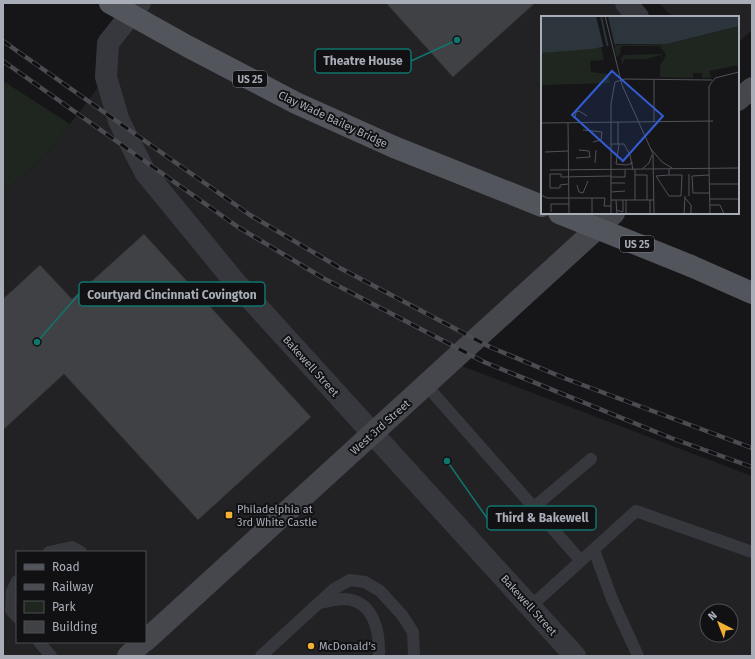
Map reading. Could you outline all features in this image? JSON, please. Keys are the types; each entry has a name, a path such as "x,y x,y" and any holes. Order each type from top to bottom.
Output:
{"main road":[{"name":"Clay Wade Bailey Bridge","path":"110,3 187,46 296,103 394,147 541,206"},
{"name":"US 25","path":"562,214 691,266 752,293"}],"street":[{"name":"Bakewell Street","path":"140,3 108,43 106,77 119,121 145,172 235,282 575,656"},
{"path":"626,3 637,16"},
{"path":"739,99 752,88"},
{"name":"West 3rd Street","path":"146,639 613,214"},
{"name":"West 3rd Street","path":"128,656 142,643"}],"lane":[{"path":"426,385 581,561"},
{"path":"534,506 591,459"},
{"path":"530,607 636,511 752,552"},
{"path":"55,551 72,548 80,551"},
{"path":"594,550 612,599 638,656"},
{"path":"261,656 334,589 350,580 365,582 380,591 402,615 413,632 414,656"},
{"path":"16,583 12,590 11,610 16,616"},
{"path":"320,603 344,599 356,601 368,611 376,622 380,638 380,656"},
{"path":"40,643 51,656"}],"shaded area":[{"path":"140,3 626,3 637,16 541,16 541,214 613,214 451,362 752,476 752,656 3,656 3,193 47,154 106,77 108,43"},
{"path":"659,3 752,3 752,30 739,42 739,16 671,16"}],"green space":[{"path":"3,81 70,124 47,154 3,193"}],"building":[{"path":"386,3 535,3 453,77"},
{"path":"144,234 311,417 198,520 64,374 3,430 3,299 40,265 72,299"}],"railway":[{"path":"3,41 250,215 340,268 490,347 564,378 752,448"},
{"path":"3,61 238,227 323,278 484,362 671,438 752,467"}],"place":[{"name":"Theatre House","path":"457,40"},
{"name":"Courtyard Cincinnati Covington","path":"37,342"},
{"name":"Third & Bakewell","path":"447,461"},
{"name":"Philadelphia at 3rd White Castle","path":"229,515"},
{"name":"McDonald's","path":"311,646"}]}
